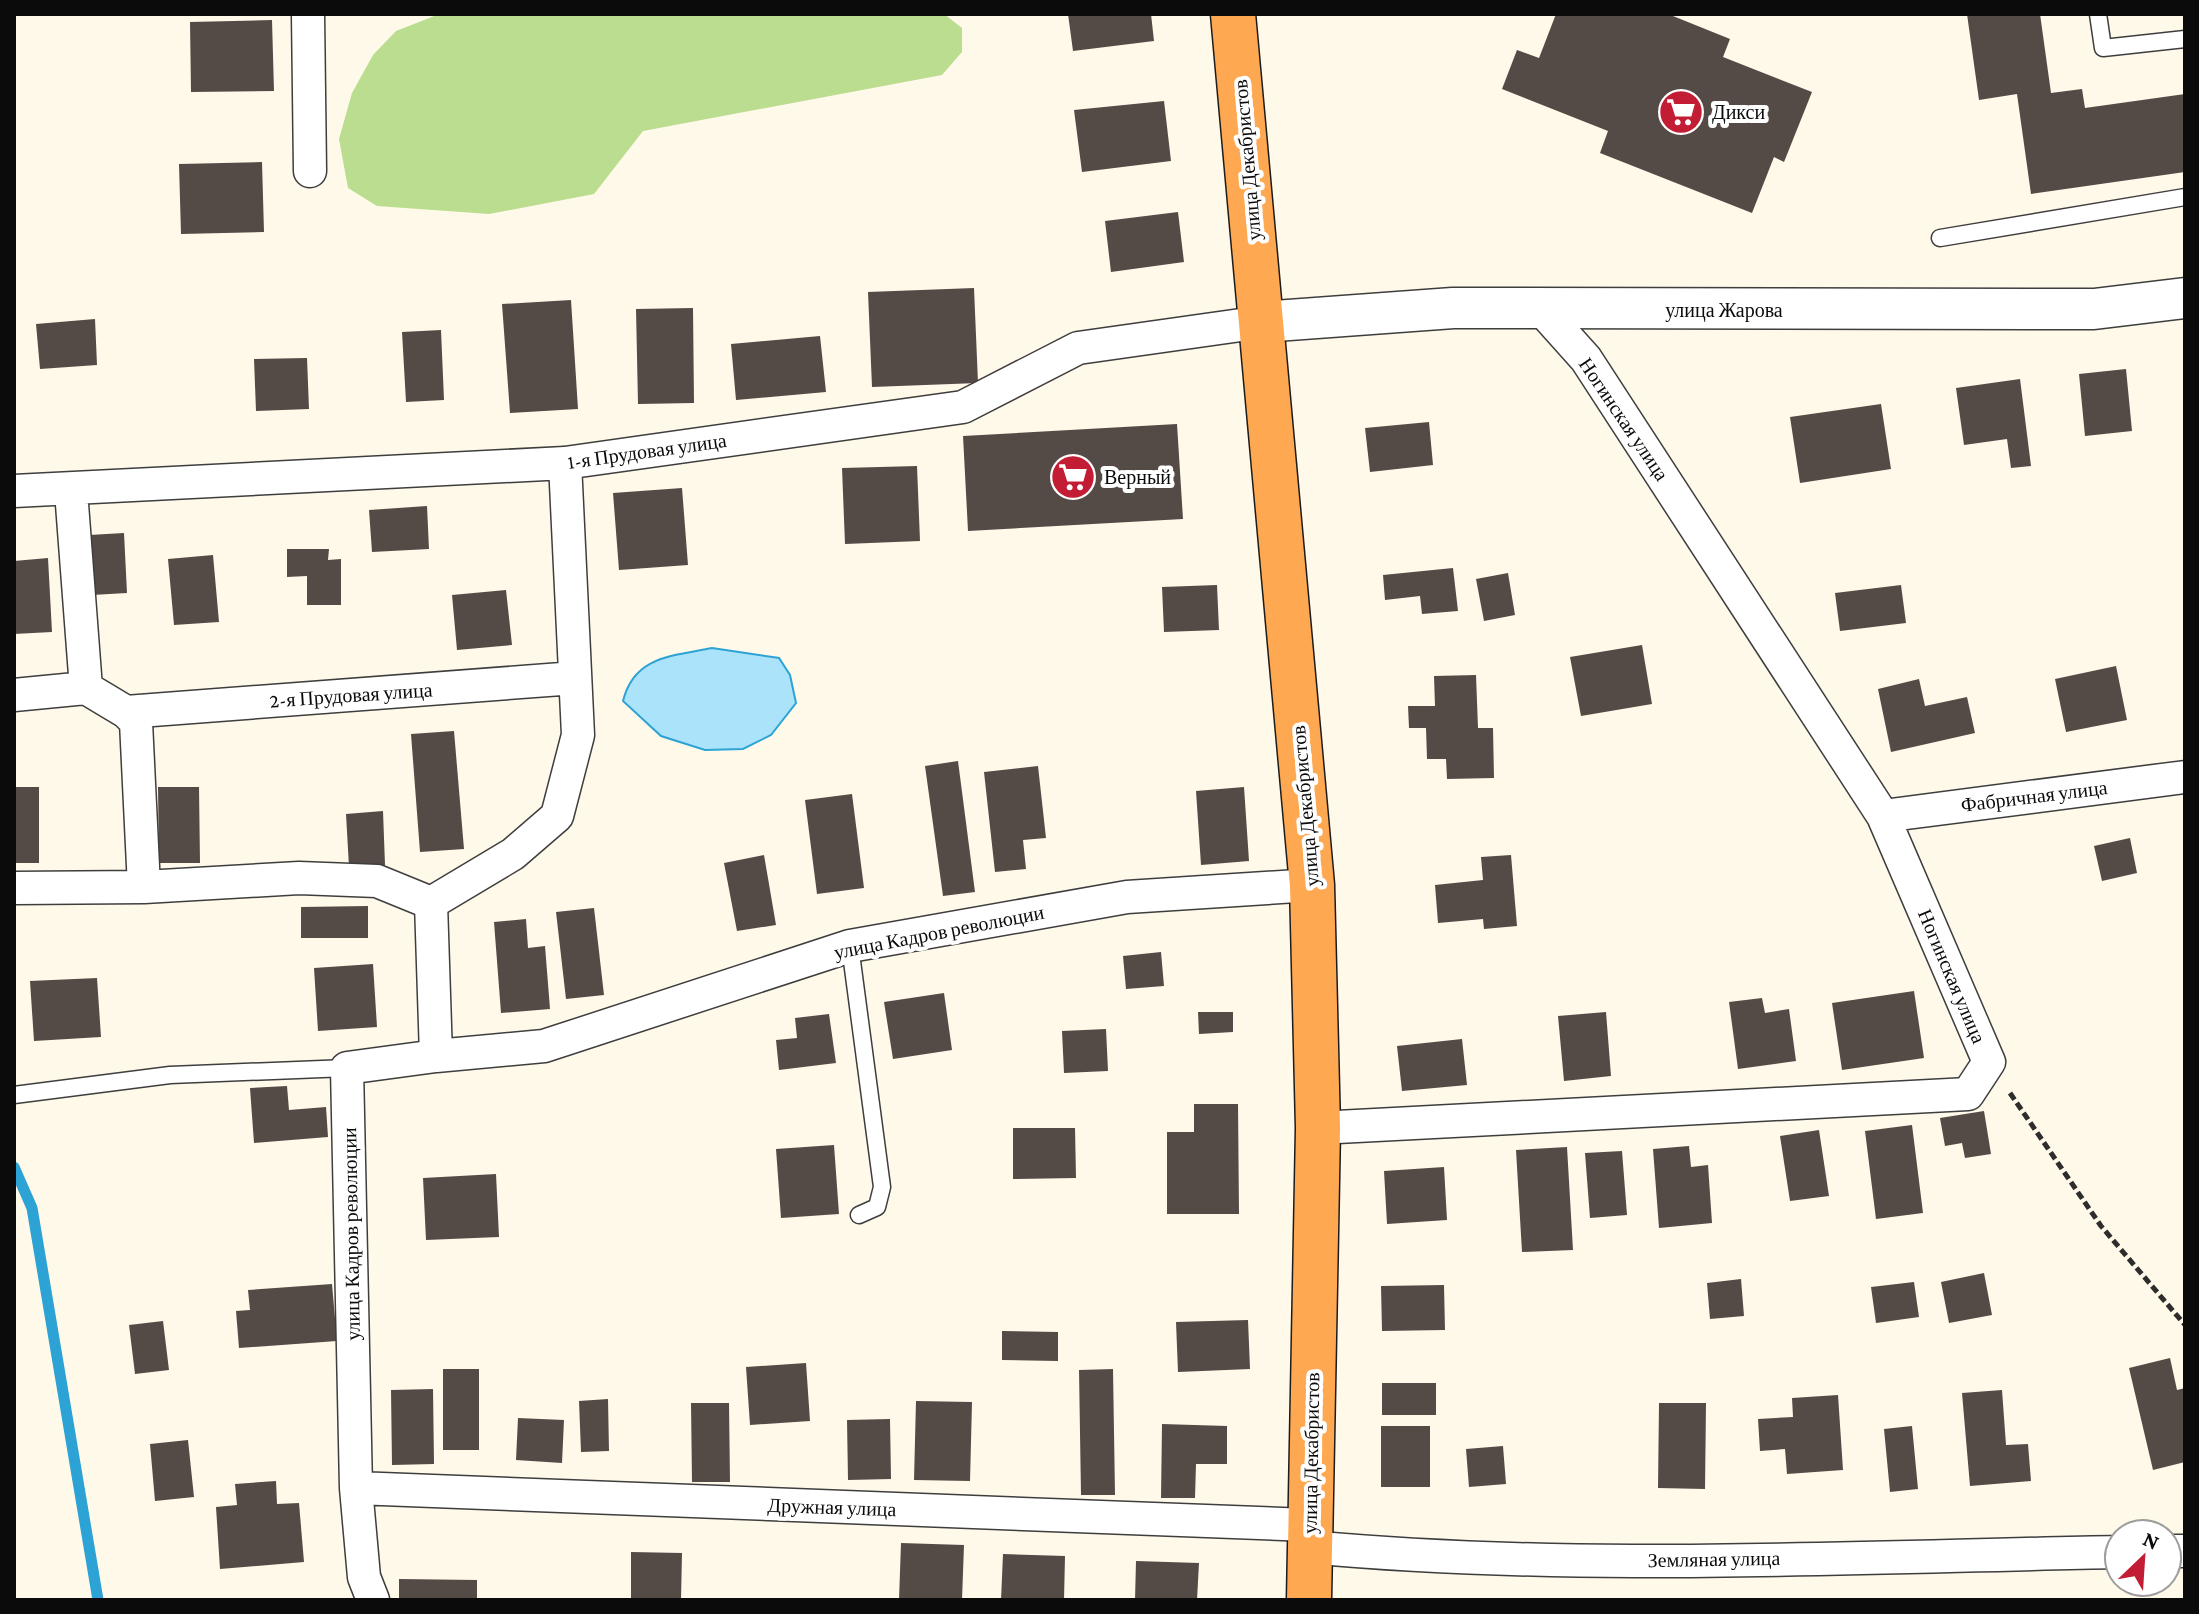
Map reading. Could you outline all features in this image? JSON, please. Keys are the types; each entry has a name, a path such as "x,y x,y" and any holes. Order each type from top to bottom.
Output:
{"highway":[{"name":"улица Декабристов","path":"1233,14 1312,885 1318,1128 1309,1600"}],"street":[{"path":"308,14 310,171"},
{"name":"улица Жарова","path":"1262,322 1453,308 1543,311 2094,309 2185,298"},
{"name":"Ногинская улица","path":"1318,1128 1968,1094 1989,1062 1883,816 1586,359 1543,311"},
{"name":"1-я Прудовая улица","path":"14,491 71,491 565,463 963,407 1078,348 1262,322"},
{"path":"431,903 513,854 557,816 578,735 565,463"},
{"path":"71,491 86,688"},
{"name":"2-я Прудовая улица","path":"126,712 575,678"},
{"path":"14,695 86,688 126,712 136,722 144,887"},
{"name":"Фабричная улица","path":"1883,816 2185,777"},
{"path":"14,888 144,887 299,878 377,881 431,903"},
{"name":"улица Кадров революции","path":"373,1600 364,1577 356,1488 347,1068 544,1046 850,946 1127,897 1312,885"},
{"path":"431,903 436,1056"},
{"name":"Дружная улица","path":"356,1488 1309,1536"},
{"name":"Земляная улица","path":"1309,1536 1368,1553 1645,1560 2103,1552"}],"lane":[{"path":"2098,14 2103,48 2185,39"},
{"path":"1940,238 2185,197"},
{"path":"850,946 882,1187 877,1207 859,1215"},
{"path":"14,1095 170,1075 347,1068"}],"path":[{"path":"1989,1062 2101,1226 2185,1325"}],"green space":[{"path":"944,14 962,28 962,52 942,75 643,131 594,194 489,214 377,206 348,188 339,139 352,93 373,55 396,31 437,15"}],"water":[{"path":"712,648 779,658 790,675 796,703 771,735 743,749 705,750 661,736 623,701 628,686 645,667 669,656"}],"building":[{"path":"1068,14 1151,14 1154,41 1073,51"},
{"name":"Дикси","path":"1556,14 1668,14 1730,39 1723,57 1812,92 1784,162 1774,157 1752,213 1600,153 1608,131 1502,89 1517,50 1539,58"},
{"path":"1967,14 2040,14 2051,93 2082,89 2085,108 2185,94 2185,172 2031,194 2017,94 1979,100"},
{"path":"272,20 274,91 191,92 190,22"},
{"path":"1164,101 1171,161 1082,172 1074,110"},
{"path":"262,162 264,232 181,234 179,164"},
{"path":"1178,212 1184,262 1111,272 1105,221"},
{"path":"974,288 978,383 872,387 868,292"},
{"path":"571,300 578,409 510,413 502,304"},
{"path":"693,308 694,403 638,404 636,309"},
{"path":"95,319 97,365 40,369 36,324"},
{"path":"441,330 444,400 406,402 402,332"},
{"path":"820,336 826,392 736,400 731,344"},
{"path":"307,358 309,409 256,411 254,359"},
{"path":"2126,369 2132,431 2085,436 2079,374"},
{"path":"2020,379 2031,466 2011,468 2007,439 1964,445 1956,388"},
{"path":"1881,404 1891,469 1800,483 1790,417"},
{"path":"1429,422 1433,465 1370,472 1365,428"},
{"name":"Верный","path":"1177,424 1183,519 968,531 963,436"},
{"path":"917,466 920,541 845,544 842,468"},
{"path":"682,488 688,565 619,570 613,493"},
{"path":"427,506 429,549 372,552 369,510"},
{"path":"124,533 127,593 92,595 89,535"},
{"path":"287,549 329,549 328,560 341,559 341,605 307,605 307,576 287,577"},
{"path":"213,555 219,622 174,625 168,559"},
{"path":"48,558 52,632 14,634 14,561"},
{"path":"1453,568 1458,611 1422,614 1420,596 1385,600 1383,575"},
{"path":"1508,573 1515,615 1484,621 1476,579"},
{"path":"1217,585 1219,630 1164,632 1162,587"},
{"path":"1901,585 1906,623 1840,631 1835,593"},
{"path":"506,590 512,645 457,650 452,595"},
{"path":"1642,645 1652,704 1581,716 1570,657"},
{"path":"2116,666 2127,720 2066,732 2055,679"},
{"path":"1476,675 1478,728 1493,728 1494,778 1447,779 1446,759 1427,759 1426,728 1409,728 1408,706 1435,706 1434,676"},
{"path":"1919,679 1925,706 1967,697 1975,733 1891,752 1878,689"},
{"path":"454,731 464,849 420,852 411,734"},
{"path":"958,761 975,892 943,896 925,766"},
{"path":"1038,766 1046,838 1023,840 1026,869 995,872 984,772"},
{"path":"14,787 39,787 39,863 14,863"},
{"path":"158,787 199,787 200,863 159,863"},
{"path":"1244,787 1249,861 1201,865 1196,791"},
{"path":"852,794 864,888 817,894 805,800"},
{"path":"383,811 385,865 349,867 346,814"},
{"path":"2130,838 2137,873 2102,881 2094,846"},
{"path":"764,855 776,925 737,931 724,863"},
{"path":"1511,855 1517,926 1484,929 1483,919 1438,923 1435,885 1483,880 1481,857"},
{"path":"368,906 368,938 301,938 301,907"},
{"path":"594,908 604,995 566,999 556,912"},
{"path":"526,919 528,948 545,946 550,1009 501,1013 494,922"},
{"path":"1161,952 1164,986 1126,989 1123,956"},
{"path":"373,964 377,1027 318,1031 314,968"},
{"path":"97,978 101,1037 34,1041 30,981"},
{"path":"1914,991 1924,1058 1842,1070 1832,1003"},
{"path":"944,993 952,1050 893,1059 884,1002"},
{"path":"1762,998 1765,1013 1789,1009 1796,1061 1738,1069 1729,1002"},
{"path":"1198,1012 1233,1012 1233,1032 1199,1034"},
{"path":"1606,1012 1611,1076 1564,1081 1558,1016"},
{"path":"829,1014 836,1063 779,1070 776,1040 797,1038 795,1018"},
{"path":"1106,1029 1108,1071 1064,1073 1062,1031"},
{"path":"1462,1039 1467,1085 1402,1091 1397,1046"},
{"path":"287,1086 289,1110 326,1107 328,1137 254,1143 250,1088"},
{"path":"1194,1104 1238,1104 1239,1214 1167,1214 1167,1132 1194,1132"},
{"path":"1984,1111 1991,1154 1965,1158 1962,1143 1945,1146 1940,1118"},
{"path":"1912,1125 1923,1213 1876,1219 1865,1131"},
{"path":"1013,1128 1075,1128 1076,1178 1013,1179"},
{"path":"1819,1130 1829,1196 1790,1201 1780,1136"},
{"path":"834,1145 839,1214 781,1218 776,1149"},
{"path":"1689,1146 1691,1167 1708,1165 1712,1223 1659,1228 1653,1149"},
{"path":"1567,1147 1573,1250 1522,1252 1516,1150"},
{"path":"1622,1151 1627,1215 1590,1218 1585,1153"},
{"path":"1444,1167 1447,1220 1387,1224 1384,1171"},
{"path":"496,1174 499,1237 426,1240 423,1178"},
{"path":"1984,1273 1992,1315 1949,1323 1941,1282"},
{"path":"1741,1279 1744,1316 1710,1319 1707,1283"},
{"path":"1914,1282 1919,1317 1876,1323 1871,1287"},
{"path":"332,1284 337,1341 239,1348 236,1311 250,1310 248,1290"},
{"path":"1444,1285 1445,1330 1382,1331 1381,1286"},
{"path":"1248,1320 1250,1369 1178,1372 1176,1322"},
{"path":"163,1321 169,1370 135,1374 129,1325"},
{"path":"1002,1331 1058,1332 1058,1361 1002,1360"},
{"path":"2170,1358 2177,1390 2185,1388 2185,1462 2153,1470 2129,1368"},
{"path":"806,1363 810,1421 750,1425 746,1367"},
{"path":"443,1369 479,1369 479,1450 443,1450"},
{"path":"1113,1369 1115,1495 1081,1495 1079,1370"},
{"path":"1382,1383 1436,1383 1436,1415 1382,1415"},
{"path":"433,1389 434,1464 392,1465 391,1390"},
{"path":"2002,1390 2006,1445 2028,1444 2031,1481 1970,1486 1962,1393"},
{"path":"1838,1395 1843,1470 1787,1474 1785,1449 1760,1451 1758,1419 1793,1417 1792,1398"},
{"path":"608,1399 609,1451 581,1452 579,1401"},
{"path":"916,1401 972,1402 970,1481 914,1480"},
{"path":"691,1403 729,1403 730,1482 692,1482"},
{"path":"1659,1403 1706,1403 1705,1489 1658,1488"},
{"path":"518,1418 564,1420 562,1463 516,1460"},
{"path":"890,1419 891,1479 848,1480 847,1420"},
{"path":"1162,1424 1227,1426 1227,1464 1196,1464 1195,1498 1161,1498"},
{"path":"1381,1426 1430,1426 1430,1487 1381,1487"},
{"path":"1912,1426 1918,1489 1890,1492 1884,1429"},
{"path":"188,1440 194,1497 155,1501 150,1444"},
{"path":"1503,1446 1506,1484 1469,1487 1466,1449"},
{"path":"276,1481 277,1504 299,1503 304,1562 220,1569 216,1507 237,1505 235,1484"},
{"path":"901,1543 964,1545 962,1600 899,1600"},
{"path":"631,1552 682,1553 681,1600 631,1600"},
{"path":"1003,1554 1065,1556 1064,1600 1001,1600"},
{"path":"1136,1561 1199,1563 1197,1600 1135,1600"},
{"path":"399,1579 477,1580 477,1600 399,1600"}],"waterway":[{"path":"14,1167 32,1208 98,1600"}],"place":[{"name":"Дикси","path":"1681,112"},
{"name":"Верный","path":"1073,477"}]}
